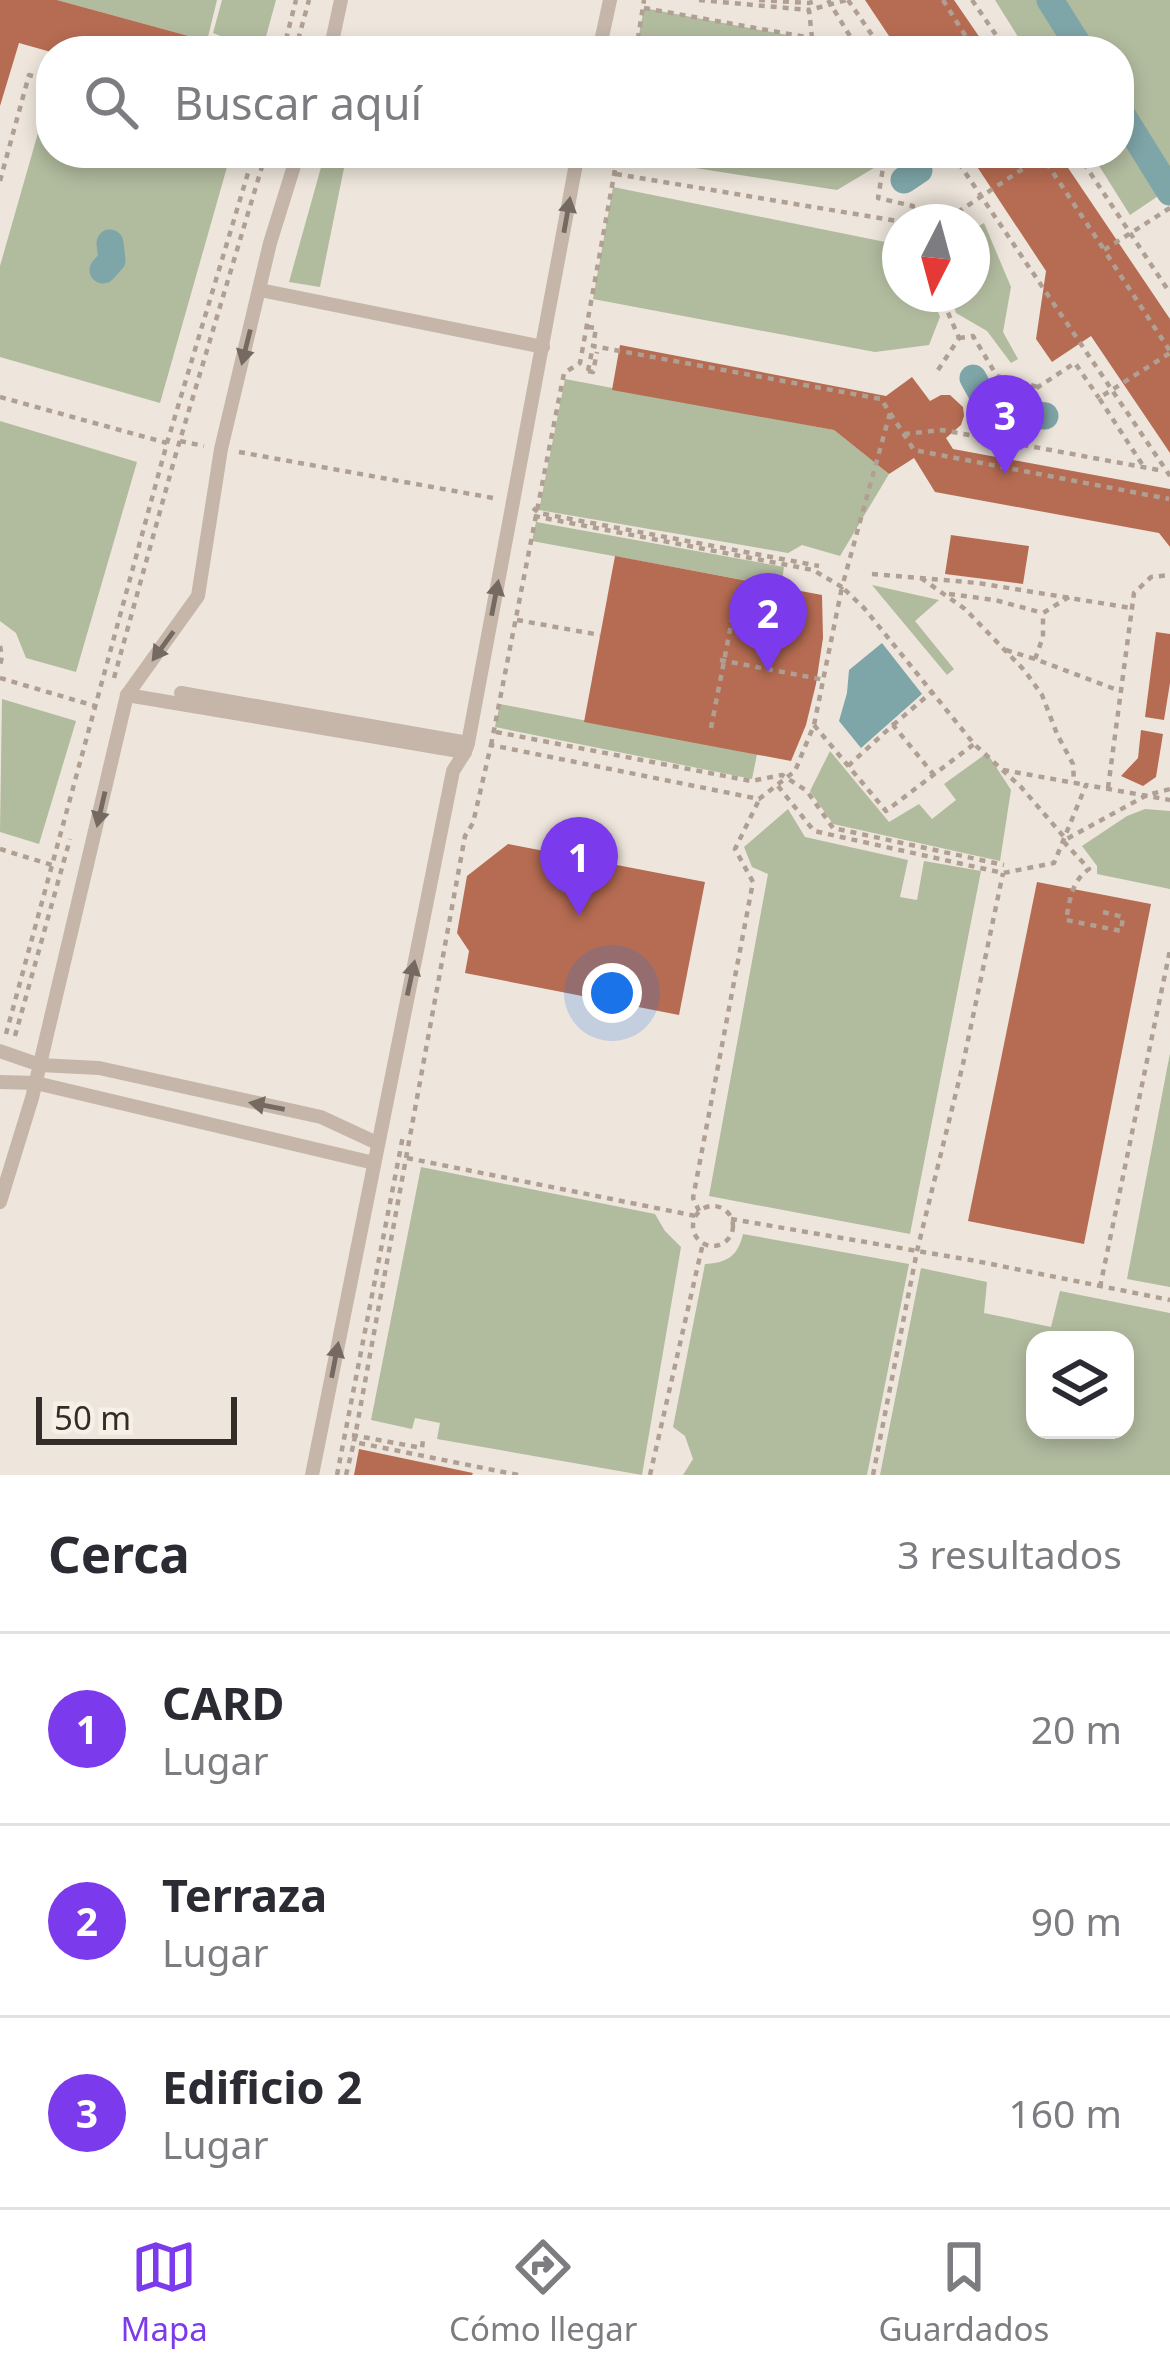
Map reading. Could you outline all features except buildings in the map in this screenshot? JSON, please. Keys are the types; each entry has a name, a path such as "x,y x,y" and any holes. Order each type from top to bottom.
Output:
{"lane":[{"path":"333,36 341,0"},
{"path":"602,36 610,0"},
{"path":"0,1202 36,1083 127,695 198,596 221,449 293,168"},
{"path":"312,1475 453,771 467,748 575,168"},
{"path":"260,290 543,347"},
{"path":"181,693 467,748"},
{"path":"127,695 467,748"},
{"path":"4,1052 40,1065 99,1068 321,1117 376,1153"},
{"path":"0,1082 36,1083 376,1153"}],"path":[{"path":"287,36 296,0"},
{"path":"299,36 308,0"},
{"path":"699,0 809,10 848,0 872,36"},
{"path":"759,0 818,0"},
{"path":"943,0 966,36"},
{"path":"972,0 997,36"},
{"path":"830,2 849,36"},
{"path":"639,36 644,4 802,36"},
{"path":"809,10 812,36"},
{"path":"0,181 29,75 36,77"},
{"path":"4,1052 167,443 250,168"},
{"path":"114,677 262,168"},
{"path":"346,1475 459,899 466,836 494,732 564,373 580,363 617,168"},
{"path":"883,168 878,198 904,204"},
{"path":"962,168 1169,473"},
{"path":"971,204 1022,168"},
{"path":"1050,168 1170,352 1100,398"},
{"path":"1087,168 1170,293"},
{"path":"616,174 882,218"},
{"path":"1105,250 1170,208"},
{"path":"948,312 959,338"},
{"path":"588,327 596,328 595,349 880,399 914,450 1169,499"},
{"path":"938,370 959,338 973,336 997,376 1038,387"},
{"path":"1018,443 1025,400 1075,363 1143,466"},
{"path":"0,398 167,443"},
{"path":"650,1475 703,1243 693,1228 698,1214 693,1198 752,882 735,849 759,799 795,771 814,725 842,587 890,413"},
{"path":"903,434 942,430 1169,473"},
{"path":"180,442 528,505 535,513 813,570 842,587 864,608 974,744 1089,869 1077,877 1072,888 1066,920 1121,931 1124,916 1102,912"},
{"path":"535,513 819,566"},
{"path":"872,574 1071,596 1131,608"},
{"path":"1108,788 1134,592 1151,577 1170,575"},
{"path":"921,578 945,593 1025,671 1042,695 1073,764 1074,783"},
{"path":"945,593 1043,613 1071,596"},
{"path":"711,728 737,594"},
{"path":"1035,658 1043,637 1043,613"},
{"path":"515,620 600,635"},
{"path":"0,646 0,664"},
{"path":"1003,650 1120,691"},
{"path":"722,661 825,680"},
{"path":"0,678 95,706"},
{"path":"848,766 933,691"},
{"path":"814,725 886,811 974,744"},
{"path":"893,725 934,775"},
{"path":"484,730 751,782 782,775 807,791 833,828 1004,869"},
{"path":"491,745 759,799"},
{"path":"1002,770 1170,800"},
{"path":"778,786 814,831 1004,869 1054,863 1086,785"},
{"path":"1064,840 1147,795 1170,789"},
{"path":"4,1052 73,828"},
{"path":"0,849 52,865"},
{"path":"873,1475 917,1251 964,1064 1004,869"},
{"path":"1100,1287 1170,950"},
{"path":"376,1153 698,1214 717,1206 729,1214 728,1239 715,1245 703,1243"},
{"path":"731,1220 1170,1300"},
{"path":"324,1412 343,1417 339,1434 345,1440 352,1437 422,1448 423,1440"},
{"path":"352,1437 518,1475"}],"green space":[{"path":"57,0 217,0 208,36 189,36"},
{"path":"222,0 276,0 266,36 213,33"},
{"path":"995,0 1170,0 1170,188 1130,215 1100,168 1134,168 1134,36 1018,36"},
{"path":"644,8 792,36 639,36"},
{"path":"36,140 36,168 227,168 160,403 0,357 0,266"},
{"path":"321,168 344,168 320,287 289,282"},
{"path":"695,168 874,168 837,190"},
{"path":"613,187 882,241 882,312 938,312 940,317 929,345 875,352 593,299"},
{"path":"990,237 1011,287 1003,332 1018,359 1011,363 987,331 956,313 990,312"},
{"path":"565,379 834,430 889,474 840,556 802,545 788,553 539,510"},
{"path":"0,421 137,462 76,672 26,658 16,633 0,621"},
{"path":"536,522 784,567 781,587 532,541"},
{"path":"872,585 939,600 915,621 954,669 947,675"},
{"path":"2,699 76,721 39,844 0,832"},
{"path":"500,704 757,754 752,779 495,727"},
{"path":"830,751 889,822 919,804 932,819 956,800 944,784 987,753 1011,790 1000,861 833,824 810,791"},
{"path":"788,809 805,837 908,860 900,897 917,900 924,861 981,871 910,1234 709,1196 768,874 752,867 744,847"},
{"path":"1145,809 1170,811 1170,889 1097,874 1097,866 1082,846"},
{"path":"1170,1053 1170,1287 1127,1279"},
{"path":"421,1167 655,1214 681,1247 642,1475 437,1439 440,1423 415,1418 412,1429 371,1420"},
{"path":"743,1234 909,1264 867,1475 683,1475 693,1459 685,1436 673,1427 705,1264 730,1257"},
{"path":"921,1268 987,1282 984,1313 1051,1327 1060,1291 1170,1313 1170,1475 880,1475"}],"water":[{"path":"882,643 922,694 861,748 839,721 849,670"}],"waterway":[{"path":"1050,0 1073,36"},
{"path":"1134,134 1170,192"},
{"path":"904,180 919,170"},
{"path":"103,270 112,260 110,243"},
{"path":"973,378 983,396"},
{"path":"1001,410 1045,416"}],"place":[{"name":"Edificio 2","path":"1005,474"},
{"name":"Terraza","path":"768,672"},
{"name":"CARD","path":"579,916"}]}
